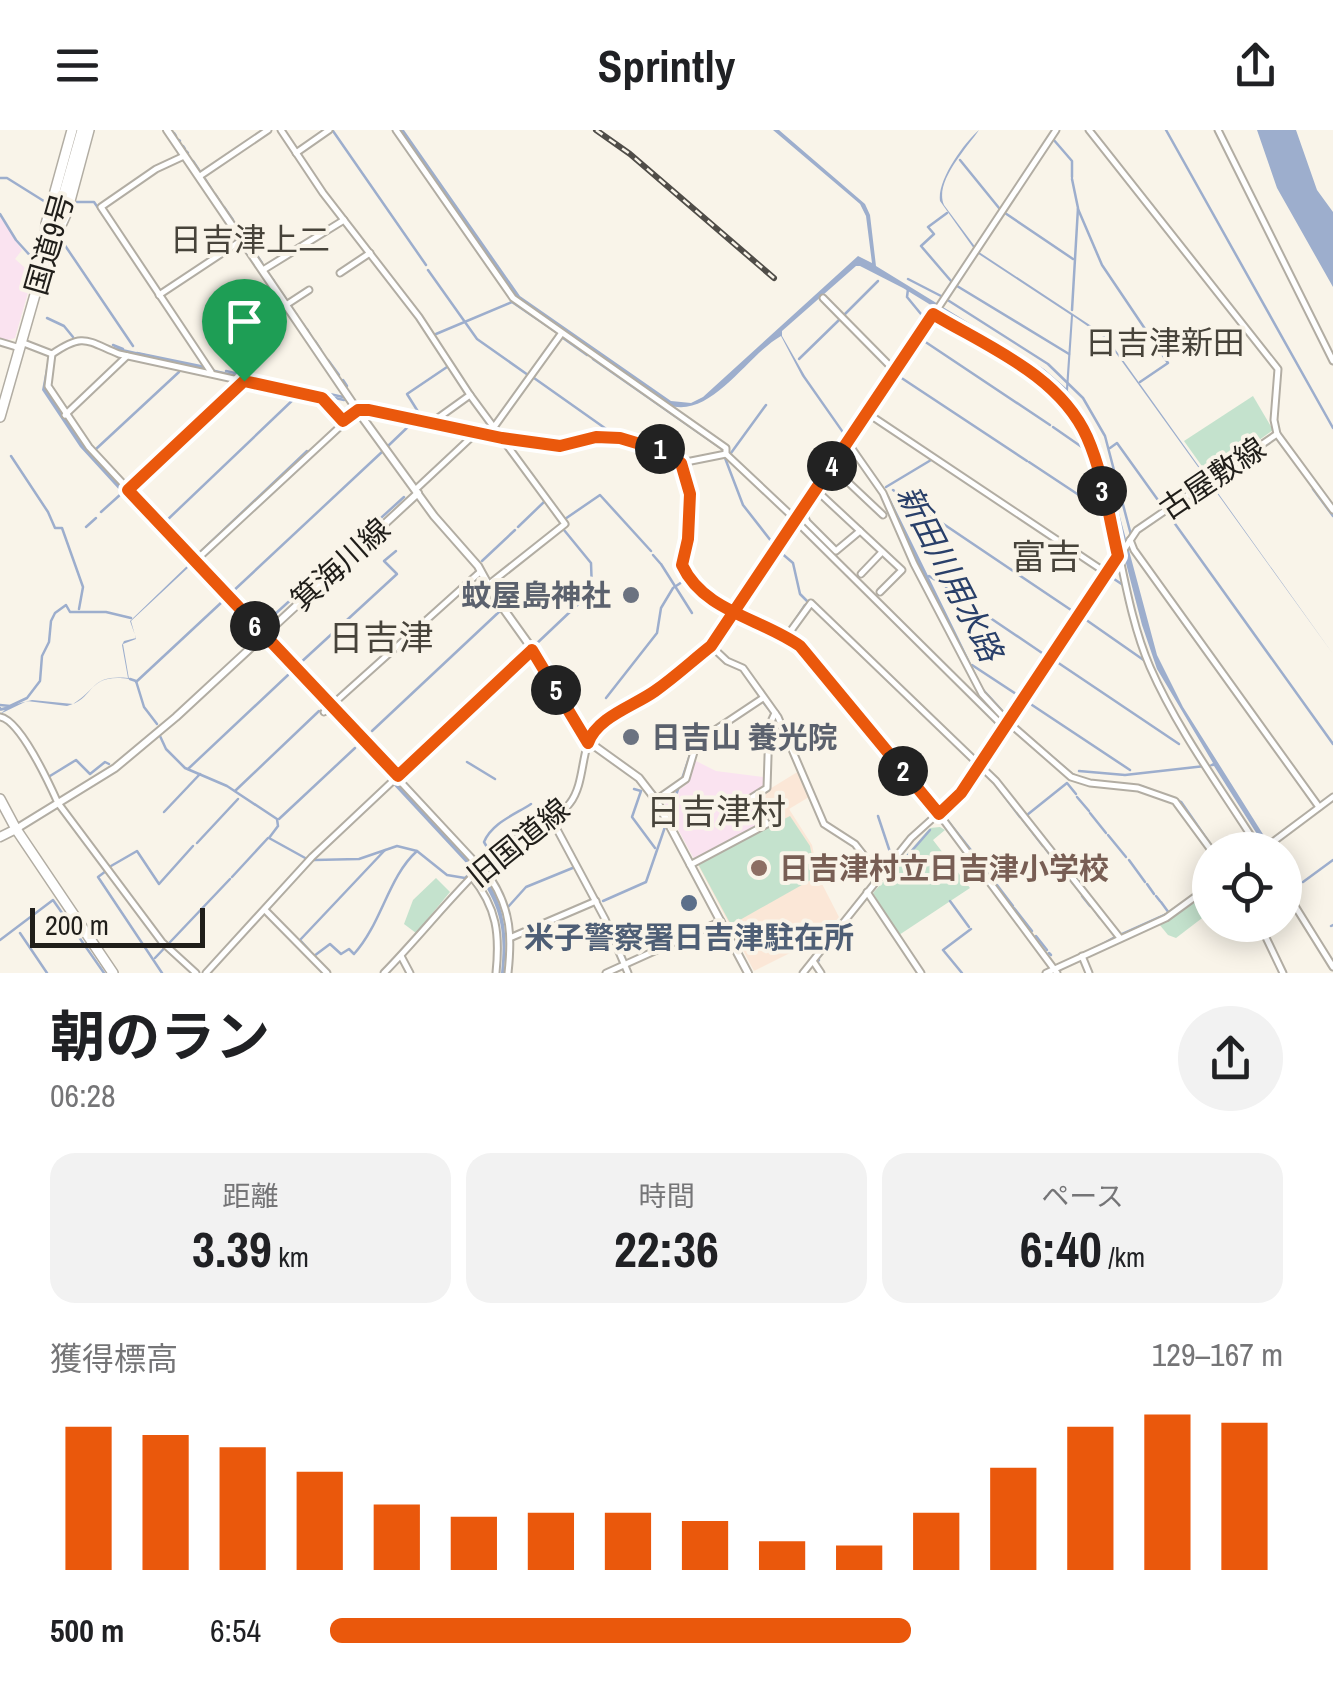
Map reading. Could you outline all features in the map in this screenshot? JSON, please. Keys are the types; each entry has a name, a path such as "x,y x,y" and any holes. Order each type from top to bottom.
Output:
{"highway":[{"path":"46,250 46,224 72,130"},
{"name":"国道9号","path":"0,417 82,130"},
{"path":"46,250 54,243 67,212 89,130"},
{"path":"0,798 16,829 113,973"}],"main road":[{"path":"167,130 358,410 480,572 588,743 639,778 656,800 748,973"},
{"name":"箕海川線","path":"16,829 114,768 176,717 417,492"},
{"path":"0,836 16,829"}],"street":[{"path":"200,176 268,130"},
{"path":"281,130 565,524 488,586"},
{"path":"296,153 330,130"},
{"path":"396,130 503,286 520,304 726,448 726,454 1006,724 1072,777 1138,788 1175,801 1198,832"},
{"path":"588,743 590,736 616,714 652,693 711,646 1056,130"},
{"path":"1089,130 1278,369 1276,434 1333,510"},
{"path":"1218,130 1333,360"},
{"path":"184,156 156,169 101,207 212,374"},
{"path":"263,270 344,220"},
{"path":"159,295 242,240"},
{"path":"340,273 370,253"},
{"path":"286,305 309,290"},
{"path":"823,298 895,372"},
{"path":"934,312 1041,380 1070,409 1094,458 1152,671 1251,832"},
{"path":"494,427 561,334"},
{"path":"0,342 52,354 85,339 127,356 322,398 343,421"},
{"path":"52,354 48,386 89,447 502,896 512,937 508,973"},
{"path":"65,415 127,356"},
{"path":"128,490 244,381"},
{"path":"436,424 438,418 470,395"},
{"path":"195,561 358,410 560,446 596,437 620,438 660,450 681,463 690,494 688,539 682,565 701,594 787,636 810,655 939,814 1056,970"},
{"path":"867,413 1108,574"},
{"path":"417,492 477,432"},
{"name":"古屋敷線","path":"803,973 911,838 961,793 1137,530 1276,434"},
{"path":"848,442 882,493 971,677 1006,724"},
{"path":"681,463 726,454"},
{"path":"831,466 883,516"},
{"path":"815,490 902,570 880,592"},
{"path":"802,510 807,522 836,551 860,531"},
{"path":"1129,541 1319,807"},
{"path":"861,574 882,552"},
{"path":"328,708 480,572"},
{"path":"787,636 811,603 996,781 1120,938"},
{"path":"711,646 727,661 743,668 774,712 822,820 856,844 880,876"},
{"path":"206,973 312,857 532,650"},
{"path":"656,800 686,779 698,742 763,698"},
{"path":"690,864 768,824 751,798 768,788 769,726 774,712"},
{"path":"0,717 12,722 48,778 58,803 162,941 196,973"},
{"name":"旧国道線","path":"384,973 424,926 513,838 552,820 568,806 584,772 588,743"},
{"path":"1286,832 1333,797"},
{"path":"552,820 628,973"},
{"path":"477,872 496,914 496,973"},
{"path":"867,892 921,973"},
{"path":"1046,973 1173,914 1192,900"},
{"path":"512,937 596,902"},
{"path":"266,910 326,973"},
{"path":"1302,917 1333,967"},
{"path":"606,973 721,921"},
{"path":"1268,942 1283,973"},
{"path":"400,956 410,973"},
{"path":"1082,956 1089,973"},
{"path":"813,961 821,973"}],"shaded area":[{"path":"0,217 22,250 15,259 33,275 15,338 8,340 0,339"},
{"path":"694,760 716,771 763,777 764,786 748,796 764,822 694,859 665,805 667,798 686,785"},
{"name":"日吉津村立日吉津小学校","path":"799,771 809,797 789,809 812,845 819,878 839,917 824,936 754,971 697,863 769,824 755,798"}],"green space":[{"path":"1253,396 1273,430 1209,476 1184,441"},
{"path":"790,816 810,846 816,877 731,925 698,864"},
{"path":"930,828 945,830 933,840 970,888 899,935 873,893"},
{"path":"436,878 450,892 416,933 404,924 413,900"},
{"path":"1192,901 1192,926 1176,938 1159,924"}],"water":[{"path":"399,130 404,130 520,296 671,401 691,403 703,397 858,256 872,263 866,216 860,204 773,130 779,130 865,204 870,215 876,266 1044,369 1066,388 1071,315 977,253 940,201 947,173 979,130 947,176 944,205 979,252 1105,335 1333,654 1105,338 1073,316 1068,391 1101,446 1157,655 1183,707 1262,832 1256,832 1214,766 1206,767 1213,763 1157,669 1095,444 1072,402 1035,369 860,266 782,331 805,376 889,496 983,688 1016,724 1073,773 1087,779 1074,777 1011,722 982,691 887,497 802,376 781,336 714,395 684,407 668,405 516,298"},
{"path":"1257,130 1296,130 1317,190 1333,212 1333,287 1277,188"},
{"path":"48,358 51,360 47,390 83,445 489,883 504,926 504,973 500,923 481,879 190,566 131,621 135,634 130,621 188,565 80,447 42,390"},
{"path":"136,639 123,644 129,679 116,678 128,678 122,645 124,641"},
{"path":"32,700 73,704 67,706 28,701"},
{"path":"26,702 0,714 5,710 0,711 1,708"},
{"path":"1100,781 1142,785 1182,801 1204,832 1176,800 1145,788"}],"waterway":[{"path":"1166,130 1333,428"},
{"path":"333,131 426,265"},
{"path":"1053,139 1072,161 1072,177"},
{"path":"960,160 999,208"},
{"path":"193,161 201,173"},
{"path":"0,178 7,178 47,203"},
{"path":"205,179 212,190"},
{"path":"1072,179 1078,208 1072,310"},
{"path":"215,194 221,203"},
{"path":"75,202 94,202 134,260"},
{"path":"224,207 233,220"},
{"path":"1078,209 1102,265 1168,363 1140,382"},
{"path":"947,213 928,227 934,234 921,246 951,281"},
{"path":"1005,213 1073,259"},
{"path":"0,214 35,261"},
{"path":"62,241 133,346"},
{"path":"248,243 255,253"},
{"path":"258,257 262,263"},
{"path":"428,270 477,339 528,375"},
{"path":"267,272 274,281"},
{"path":"908,279 941,296"},
{"path":"844,315 878,281"},
{"path":"957,286 1069,354"},
{"path":"279,289 286,299"},
{"path":"908,289 907,297 930,325 921,339 1050,425"},
{"path":"946,299 1048,364 1083,398 1105,436 1131,535"},
{"path":"436,334 512,302 556,332"},
{"path":"292,309 297,315"},
{"path":"47,318 64,326 73,337"},
{"path":"799,359 839,320"},
{"path":"307,329 311,336"},
{"path":"563,338 587,355"},
{"path":"315,341 321,350"},
{"path":"113,345 123,349"},
{"path":"113,348 344,400"},
{"path":"137,353 205,367"},
{"path":"593,359 722,449"},
{"path":"328,360 339,375"},
{"path":"422,418 407,394 447,367"},
{"path":"226,371 239,374"},
{"path":"96,449 179,372"},
{"path":"243,375 256,377"},
{"path":"897,375 1027,461"},
{"path":"534,378 609,431 658,441"},
{"path":"261,379 278,382"},
{"path":"343,380 347,386"},
{"path":"281,383 343,397"},
{"path":"128,485 230,390"},
{"path":"164,523 297,396"},
{"path":"360,404 489,433"},
{"path":"731,453 766,405"},
{"path":"388,446 412,423"},
{"path":"1053,427 1089,452"},
{"path":"502,435 563,443 598,434 617,435 654,444 683,458 694,488 692,506"},
{"path":"662,443 684,455"},
{"path":"1110,448 1117,443 1333,744"},
{"path":"195,557 307,451"},
{"path":"230,594 383,451"},
{"path":"11,456 55,528 62,528 83,587 79,609"},
{"path":"725,458 743,505 775,546"},
{"path":"1091,459 1104,512"},
{"name":"新田川用水路","path":"886,487 931,460"},
{"path":"1029,462 1103,511"},
{"path":"1313,489 1333,516"},
{"name":"新田川用水路","path":"893,490 1077,614"},
{"path":"101,512 121,494"},
{"path":"565,519 600,495 651,551"},
{"path":"263,625 404,497"},
{"path":"518,527 545,501"},
{"path":"86,527 96,518"},
{"path":"482,561 515,530"},
{"path":"534,646 592,591 591,563 564,530"},
{"path":"298,665 397,574 384,561 396,551"},
{"path":"779,551 793,563 800,594 808,602"},
{"path":"653,555 660,563"},
{"path":"1137,558 1164,596"},
{"path":"661,564 692,613"},
{"name":"新田川用水路","path":"929,576 943,585"},
{"path":"1111,577 1123,585 1125,592"},
{"path":"606,698 657,633 661,608 673,588 688,578"},
{"name":"新田川用水路","path":"946,588 1048,657"},
{"path":"1126,600 1143,657"},
{"path":"136,682 223,601"},
{"path":"0,705 10,706 27,698 40,681 51,621 66,605 70,612 106,612 131,618"},
{"path":"790,628 805,605"},
{"path":"728,607 784,633"},
{"path":"372,731 500,611"},
{"path":"1082,617 1145,661"},
{"path":"1180,619 1205,653"},
{"path":"798,639 809,647 905,768"},
{"path":"1054,660 1179,744"},
{"name":"新田川用水路","path":"972,665 1022,698"},
{"path":"188,769 288,675"},
{"path":"130,679 136,681 144,707 157,724"},
{"path":"433,739 476,700"},
{"path":"1026,701 1130,770"},
{"path":"763,702 771,712"},
{"path":"235,791 319,711"},
{"path":"160,736 166,749 185,768 227,786 277,819 278,826 269,838 307,859"},
{"path":"400,771 425,747"},
{"path":"279,819 355,748"},
{"path":"682,779 692,749"},
{"path":"50,776 76,760 90,774 105,762 109,764"},
{"path":"467,762 495,779"},
{"path":"1079,771 1125,775 1205,766"},
{"path":"164,812 200,774"},
{"path":"992,780 1020,817"},
{"path":"1027,815 1067,783 1076,794"},
{"path":"669,817 679,786"},
{"path":"634,789 641,791 632,817 655,848"},
{"path":"1077,797 1089,811"},
{"path":"197,843 238,799"},
{"path":"484,860 491,854 484,842 492,830 531,804"},
{"path":"1090,813 1106,833"},
{"path":"878,816 890,852"},
{"path":"1022,819 1043,846"},
{"path":"948,821 974,854"},
{"path":"603,901 646,882 666,824"},
{"path":"888,878 930,830"},
{"path":"1108,835 1126,857"},
{"path":"232,877 268,838"},
{"path":"111,866 137,851 159,884 193,846"},
{"path":"314,860 359,859 397,846 417,851 447,875 465,878 472,872"},
{"path":"1045,848 1060,868"},
{"path":"310,951 300,940 385,850"},
{"path":"314,956 330,944 341,954 349,949 354,954 399,874 417,851"},
{"path":"976,857 995,884"},
{"path":"1129,860 1145,882"},
{"path":"1303,882 1333,860"},
{"path":"508,907 526,887 575,867"},
{"path":"1062,869 1070,880"},
{"path":"106,871 98,877 162,973"},
{"path":"155,958 230,879"},
{"path":"1072,882 1081,893"},
{"path":"1147,884 1154,894"},
{"path":"997,885 1013,906"},
{"path":"1082,896 1090,906"},
{"path":"1156,896 1160,901"},
{"path":"0,940 53,900 104,973"},
{"path":"950,901 969,927"},
{"path":"1120,935 1169,913 1161,902"},
{"path":"1092,907 1100,918"},
{"path":"1014,908 1032,931"},
{"path":"1102,919 1108,927"},
{"path":"962,973 943,950 971,929"},
{"path":"20,933 47,973"},
{"path":"1036,936 1047,950"},
{"path":"1099,946 1115,937"}],"railway":[{"path":"596,130 630,154 774,278"}],"place":[{"name":"蚊屋島神社","path":"631,595"},
{"name":"日吉山 養光院","path":"631,737"},
{"name":"日吉津村立日吉津小学校","path":"759,868"},
{"name":"米子警察署日吉津駐在所","path":"689,903"}],"district":[{"name":"日吉津上二","path":"250,239"},
{"name":"日吉津新田","path":"1165,342"},
{"name":"富吉","path":"1046,556"},
{"name":"日吉津","path":"381,637"},
{"name":"日吉津村","path":"716,811"}],"route":[{"path":"244,381 128,490 398,776 532,650 588,743 590,736 616,714 652,693 718,640 734,612 933,314 1041,380 1070,409 1088,439 1118,556 961,793 939,814 810,655 787,636 734,612 720,606 695,587 682,565 688,542 690,494 685,470 672,456 620,438 596,437 560,446 369,410 358,410 343,421 322,398 244,381"}]}
